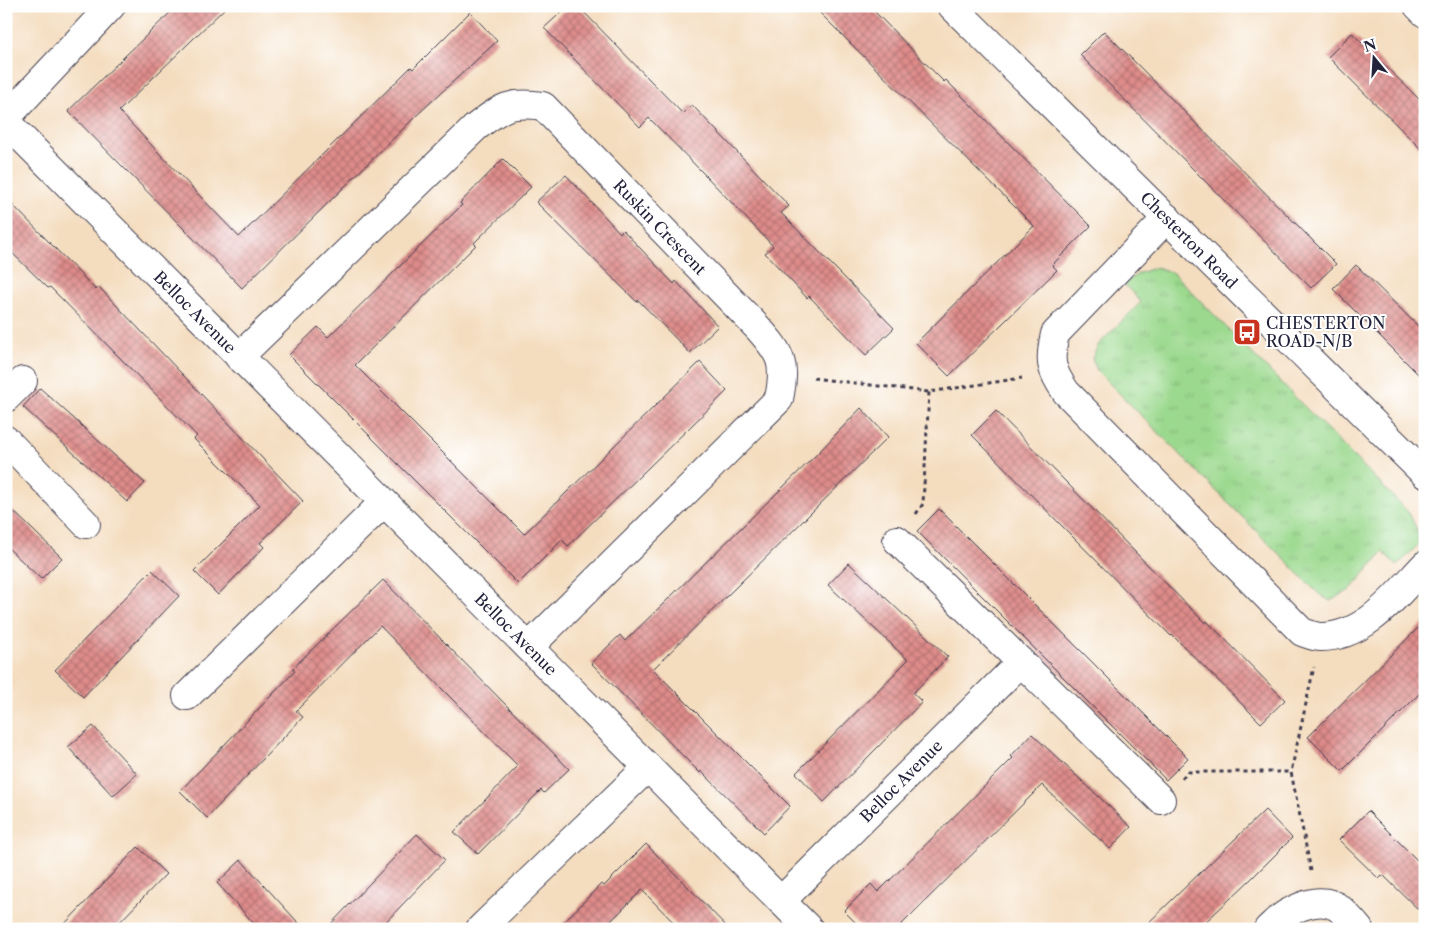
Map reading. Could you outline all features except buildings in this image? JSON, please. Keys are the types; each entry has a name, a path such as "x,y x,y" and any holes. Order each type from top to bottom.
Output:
{"street":[{"path":"6,118 111,6"},
{"path":"1418,6 1425,13"},
{"name":"Chesterton Road","path":"961,9 1166,218 1425,474"},
{"name":"Ruskin Crescent","path":"239,357 476,127 498,110 521,103 543,106 776,348 784,375 779,399 530,648"},
{"name":"Belloc Avenue","path":"6,122 809,929"},
{"path":"1166,218 1055,334 1050,354 1053,373 1066,392 1302,632 1321,637 1349,632 1372,618 1425,565"},
{"path":"6,440 86,524"},
{"path":"186,696 384,502"},
{"path":"898,540 1161,800"},
{"name":"Belloc Avenue","path":"781,901 1021,662"},
{"path":"480,929 648,767"},
{"path":"1268,929 1295,908 1318,903 1339,908 1360,929"}],"path":[{"path":"784,375 929,392 1053,373"},
{"path":"898,540 924,504 929,392"},
{"path":"1318,903 1291,772 1321,637"},
{"path":"1161,800 1188,772 1291,772"}],"green space":[{"path":"1157,267 1173,273 1409,513 1417,530 1419,544 1397,566 1383,552 1350,590 1330,601 1319,594 1098,372 1092,359 1098,345 1141,302 1124,284 1139,273"}],"place":[{"name":"CHESTERTON ROAD-N/B","path":"1247,332"}]}
